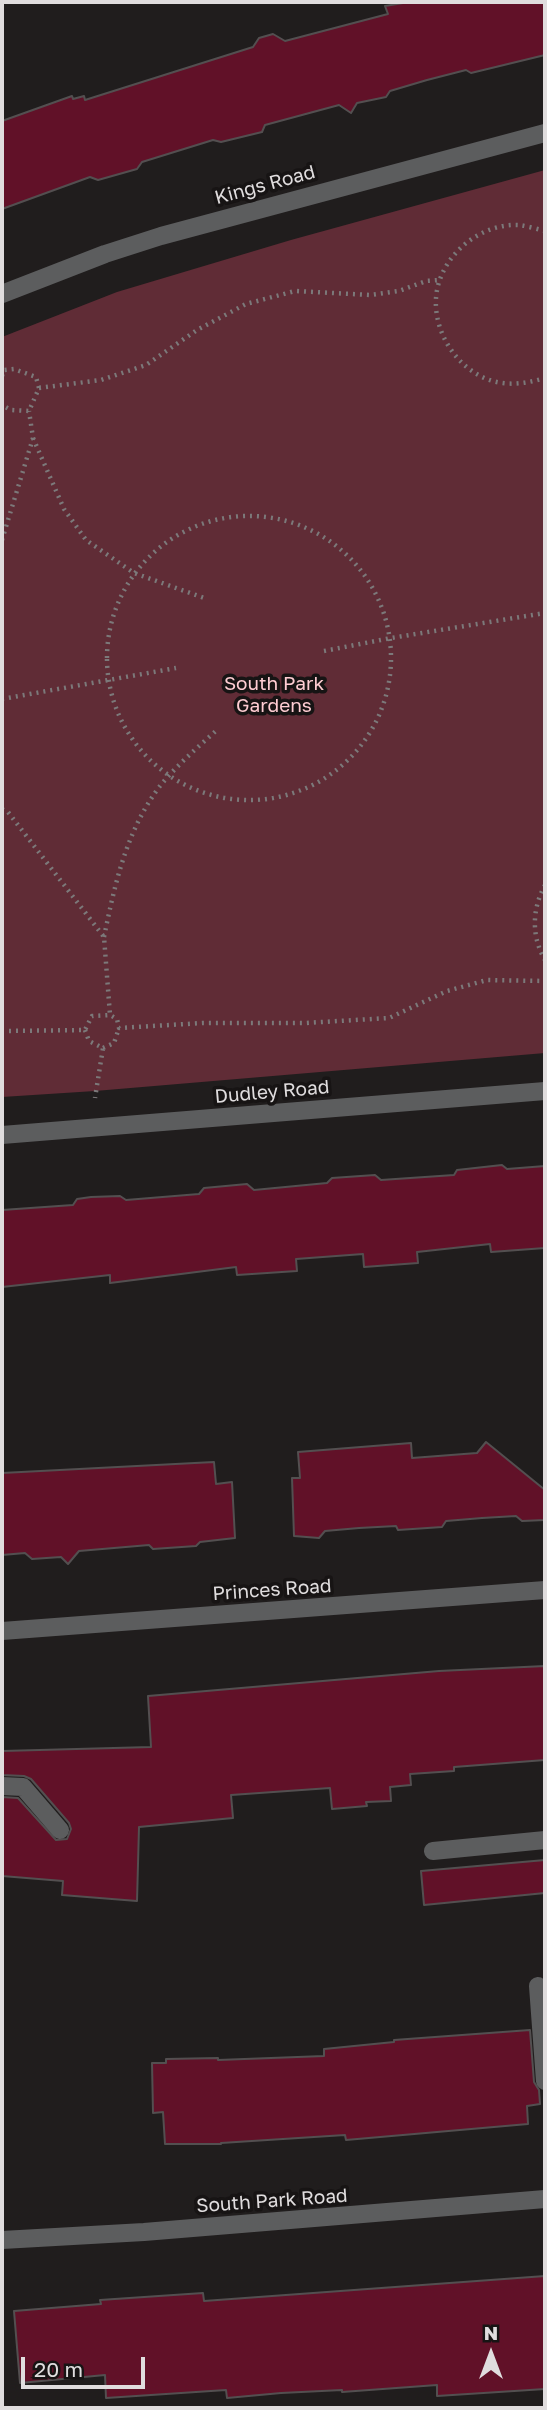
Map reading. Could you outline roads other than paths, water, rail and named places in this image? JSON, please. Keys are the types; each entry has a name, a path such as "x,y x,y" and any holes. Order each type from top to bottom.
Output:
{"street":[{"name":"Kings Road","path":"2,294 105,254 161,236 545,133"},
{"name":"Dudley Road","path":"2,1135 545,1091"},
{"name":"Princes Road","path":"2,1631 545,1590"},
{"path":"2,1786 23,1787 60,1830"},
{"path":"433,1851 545,1840"},
{"path":"538,1986 545,2081"},
{"name":"South Park Road","path":"2,2240 157,2231 545,2199"}],"park label":[{"name":"South Park Gardens","path":"274,695"}]}
